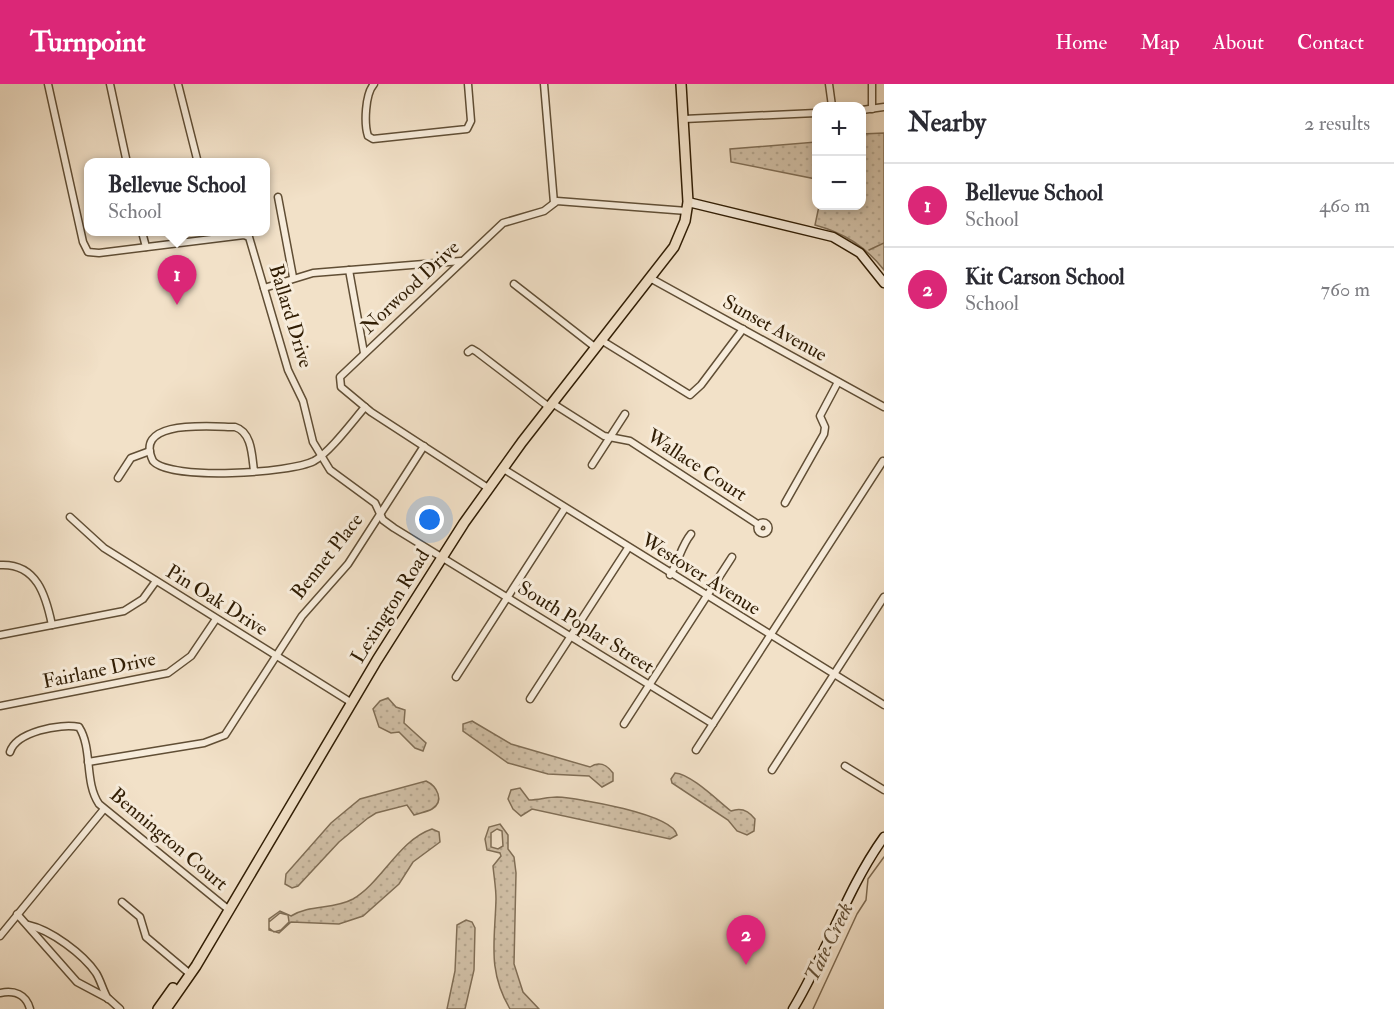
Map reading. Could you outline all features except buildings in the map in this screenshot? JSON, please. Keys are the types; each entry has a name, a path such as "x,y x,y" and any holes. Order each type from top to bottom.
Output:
{"main road":[{"path":"681,84 687,207 833,237 860,253 884,283"},
{"name":"Lexington Road","path":"166,1009 229,910 441,558 502,468 674,247 687,207"},
{"path":"793,1009 823,954 858,878 884,837"},
{"name":"Lexington Road","path":"158,1009 188,972"}],"street":[{"name":"Ballard Drive","path":"48,84 83,242 88,252 99,253 237,236"},
{"path":"110,84 126,158"},
{"path":"178,84 197,158"},
{"path":"374,84 369,91 366,128 368,136 373,139 467,129 471,121 468,84"},
{"path":"544,84 554,203"},
{"path":"829,84 831,102"},
{"path":"872,84 872,109"},
{"path":"866,110 884,108"},
{"path":"684,119 812,112"},
{"path":"278,197 293,277"},
{"name":"Norwood Drive","path":"488,488 365,407 342,388 339,382 342,374 503,223 544,211 554,203 687,207"},
{"path":"143,236 146,247"},
{"name":"Ballard Drive","path":"246,236 249,237 288,370 303,401 312,438 334,474 375,503 380,514"},
{"path":"264,288 293,277 461,261"},
{"path":"349,270 364,353"},
{"name":"Sunset Avenue","path":"650,278 884,407"},
{"path":"514,284 599,344 690,395 701,385 743,330"},
{"name":"Wallace Court","path":"468,352 472,349 477,352 551,405 609,438 630,441 759,525"},
{"path":"785,503 824,434 825,427 820,416 838,382"},
{"path":"254,471 246,436 235,427 163,430 155,435 150,451 156,464 169,471 219,473 254,471 304,464 322,454 365,407"},
{"path":"592,465 625,414"},
{"name":"Bennet Place","path":"88,762 221,738 232,727 302,616 348,564 424,446"},
{"path":"118,478 131,458 150,451"},
{"path":"696,750 883,461"},
{"name":"Westover Avenue","path":"502,468 670,575 884,705"},
{"path":"456,677 565,508"},
{"name":"South Poplar Street","path":"380,514 384,522 441,558 713,724"},
{"name":"Pin Oak Drive","path":"70,518 104,548 352,703"},
{"path":"670,575 677,565 682,545 691,534"},
{"path":"530,699 628,548"},
{"path":"624,724 732,557"},
{"path":"0,565 20,568 38,581 46,597 52,625"},
{"path":"0,635 124,611 143,599 156,581"},
{"path":"772,770 884,597"},
{"name":"Fairlane Drive","path":"0,706 168,673 191,656 216,619"},
{"name":"Bennington Court","path":"10,752 14,743 22,736 76,726 82,732 94,796 104,809 229,910"},
{"path":"844,766 884,790"},
{"path":"0,936 104,809"},
{"path":"122,902 140,917 146,937 188,972"},
{"path":"17,914 77,982 109,999 120,1009"},
{"path":"28,925 57,939 85,961 94,971 109,999"},
{"path":"0,993 19,994 28,1002 30,1009"}],"shaded area":[{"path":"884,133 884,270 869,254 853,242 815,225 818,210 866,210 866,134"},
{"path":"812,142 812,178 731,162 730,149"},
{"path":"388,698 396,707 405,710 404,723 426,743 423,751 415,748 399,732 391,733 379,727 373,709 380,701"},
{"path":"472,721 511,744 590,767 602,764 613,773 613,781 602,787 589,776 548,774 508,763 463,731 463,724"},
{"path":"675,773 689,778 731,811 744,810 750,814 755,819 754,831 747,835 737,831 728,820 672,783 671,779"},
{"path":"426,781 433,786 439,798 432,809 414,815 407,805 376,813 339,842 298,886 292,888 285,884 286,874 331,823 360,799"},
{"path":"520,788 529,800 568,798 623,808 660,820 672,827 677,835 670,839 532,809 521,816 513,809 508,799 511,790"},
{"path":"500,824 508,835 508,849 514,857 516,873 514,964 523,992 539,1009 510,1009 498,981 494,955 496,899 493,866 501,856 500,853 487,850 485,839 489,827","holes":["497,829 502,831 503,846 498,849 491,847 491,833"]},
{"path":"432,829 439,832 440,842 413,862 399,884 363,916 339,924 291,922 279,933 275,932 281,930 289,922 288,915 280,913 269,922 269,919 280,911 291,916 298,912 338,905 353,899 363,892 420,834"},
{"path":"466,920 472,922 475,928 474,970 465,1009 447,1009 455,971 457,925"}],"waterway":[{"name":"Tate Creek","path":"869,250 884,243"},
{"name":"Tate Creek","path":"813,1009 857,914 866,900 868,879 884,857"}],"place":[{"name":"Bellevue School","path":"177,305"},
{"name":"Kit Carson School","path":"746,965"}]}
